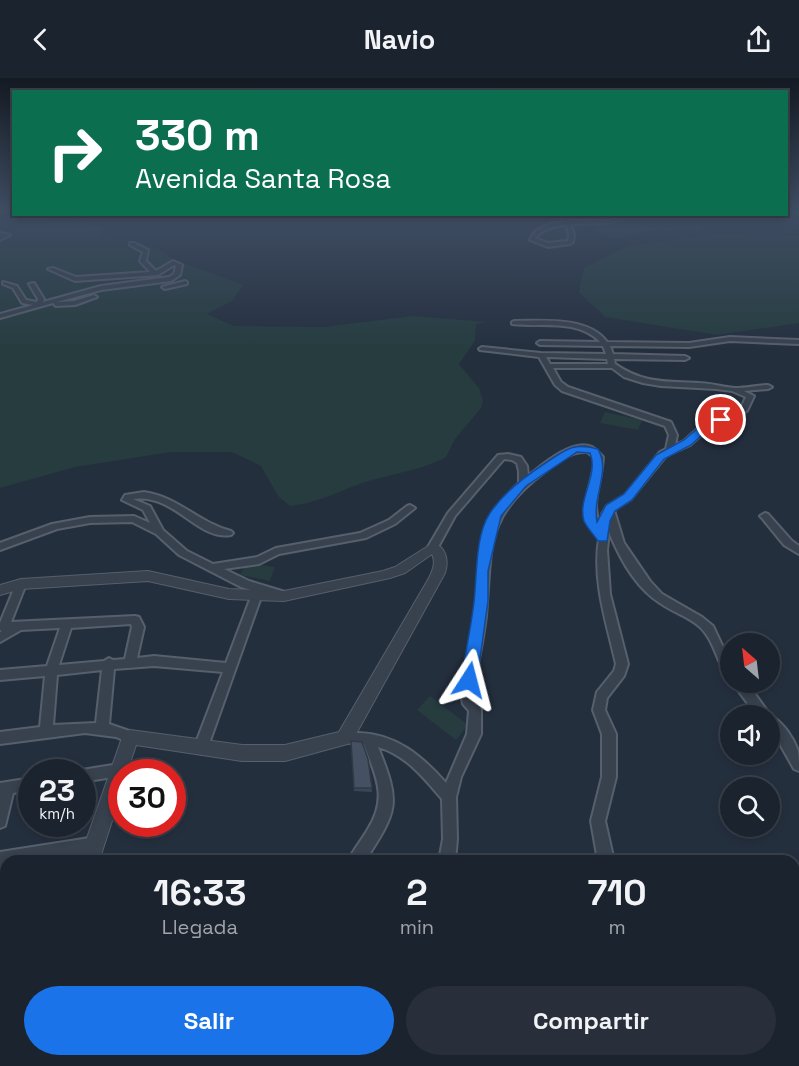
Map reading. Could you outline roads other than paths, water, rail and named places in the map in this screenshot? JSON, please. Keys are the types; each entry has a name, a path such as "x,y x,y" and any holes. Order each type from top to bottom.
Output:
{"street":[{"path":"144,258 143,261 154,273"},
{"path":"0,316 101,288 173,279 179,265 173,263 168,268 154,273 70,279 51,269"},
{"path":"5,283 15,287 24,302 40,304 75,303 116,292 185,283"},
{"path":"32,284 42,299 40,304"},
{"path":"53,301 56,288"},
{"path":"514,323 578,326 596,333 605,343 613,361"},
{"path":"540,343 688,345 730,339 799,342"},
{"path":"482,349 613,361 657,384 684,386 706,384 732,389 750,396 744,409 707,425 687,443 670,449 660,457 628,497 610,508 604,521 605,594 622,664 620,673 601,696 599,710 609,734 610,752 609,777 598,821 605,855"},
{"path":"541,355 558,383 565,389 668,424 673,435 670,449"},
{"path":"549,366 685,358"},
{"path":"732,389 768,387"},
{"path":"448,855 450,797 454,777 474,734 475,710 469,704 467,693 481,601 485,552 495,515 523,483 573,450 582,448 594,451 599,462 589,510 591,521 603,538"},
{"path":"0,590 21,584 148,576 256,597 288,595 400,570 433,547 451,515 501,457 516,457 522,461 525,465 523,483"},
{"path":"159,532 147,508 127,500 128,497 162,497 208,529 228,533"},
{"path":"213,567 259,560 276,551 362,536 392,522 410,508"},
{"path":"610,508 610,522 618,543 653,592 702,622 713,635 720,650"},
{"path":"765,516 788,543 799,551"},
{"path":"0,547 55,526 90,520 134,519 159,532 183,553 245,584 288,595"},
{"path":"345,738 441,568 442,561 433,547"},
{"path":"21,584 4,627 135,620 138,627 130,662"},
{"path":"201,748 256,597"},
{"path":"46,733 52,668 67,624"},
{"path":"0,638 19,626"},
{"path":"0,675 130,662 173,662 230,668"},
{"path":"102,728 109,663"},
{"path":"747,693 756,705"},
{"path":"0,738 102,728 120,730 130,736 242,753 285,753 345,738 368,739 393,745 408,752 450,797"},
{"path":"780,732 799,765"},
{"path":"123,759 130,736"},
{"path":"360,855 378,828 389,801 387,788 368,739"},
{"path":"0,821 3,789 18,786"},
{"path":"56,855 93,853 108,805"}]}
